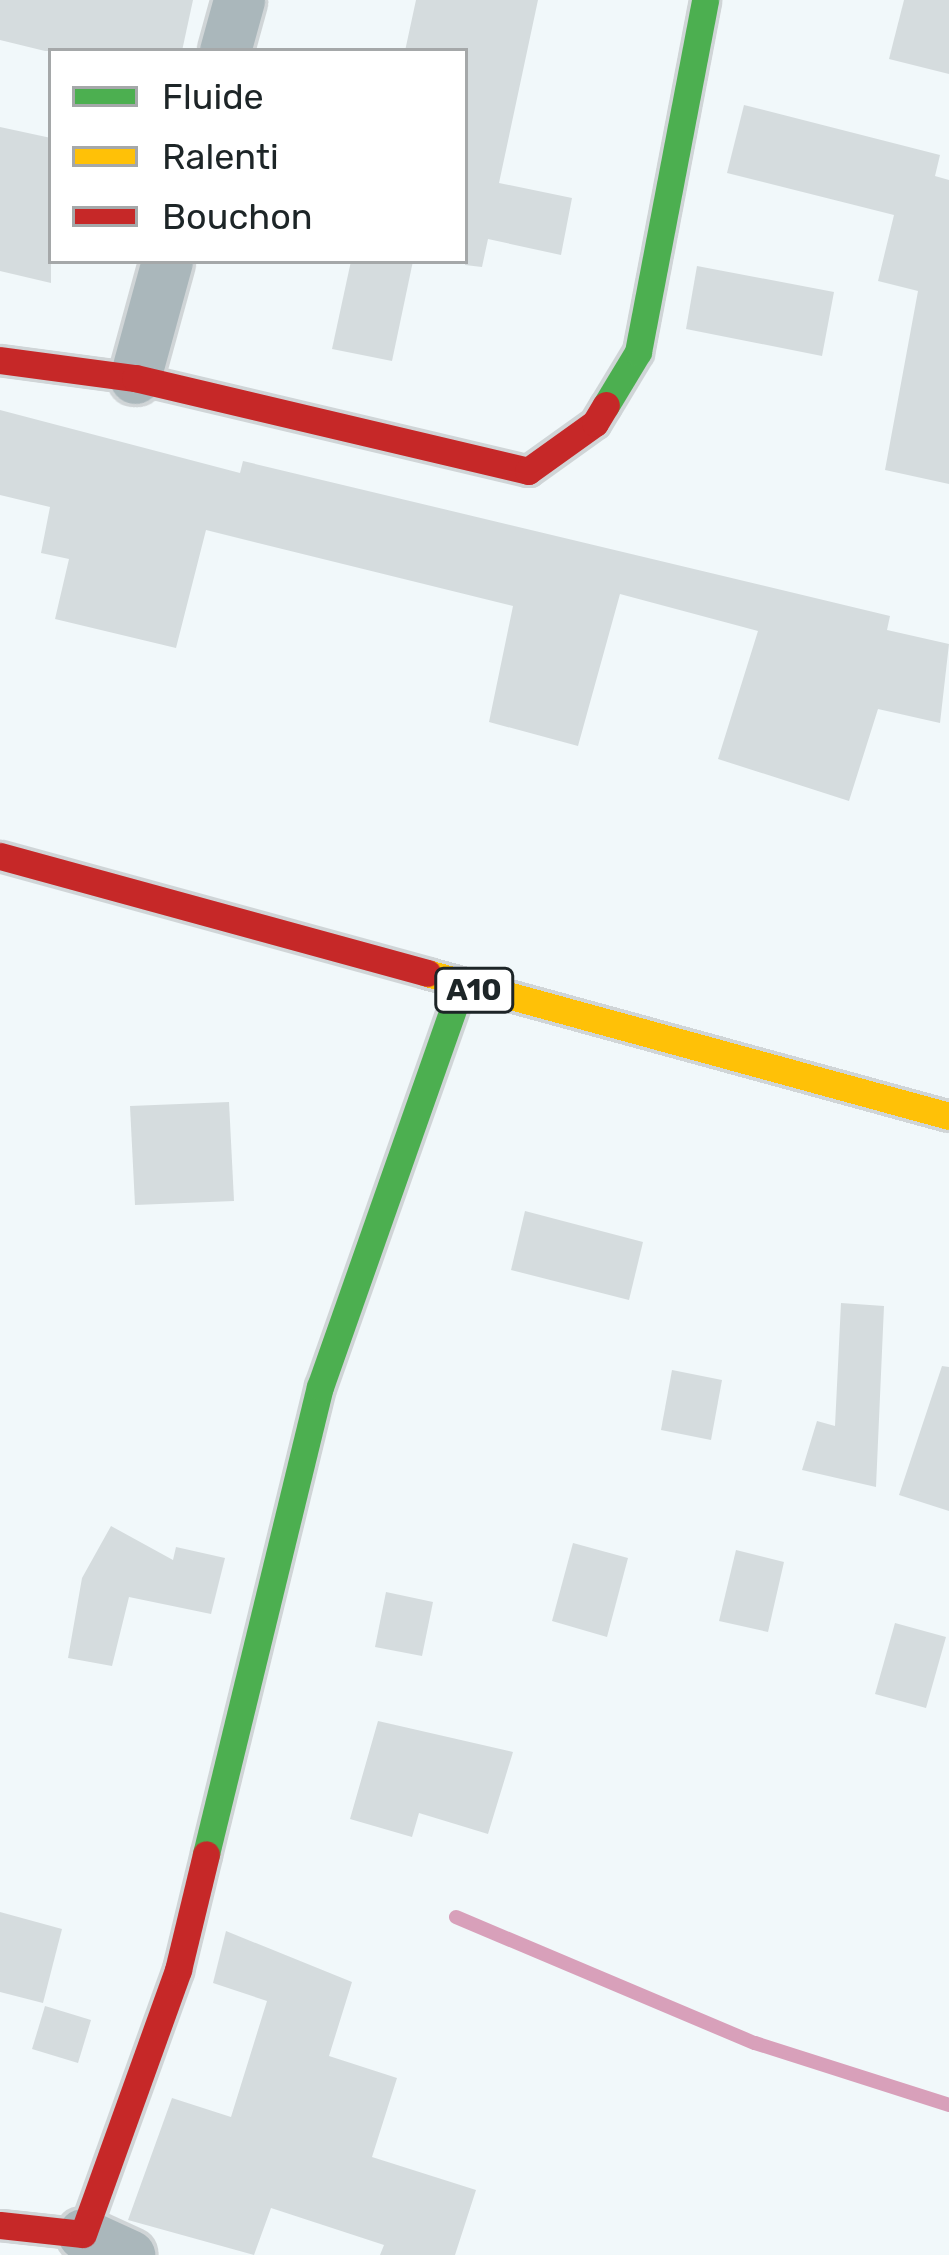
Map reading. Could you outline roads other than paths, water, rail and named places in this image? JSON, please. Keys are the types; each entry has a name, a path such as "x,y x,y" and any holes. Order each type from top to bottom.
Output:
{"street":[{"path":"226,48 239,0"},
{"path":"0,360 135,378 528,471 595,423 638,352 705,0"},
{"path":"135,378 166,264"},
{"name":"A10","path":"0,856 949,1116"},
{"path":"0,2224 104,2247 178,1970 320,1387 461,986"}],"waterway":[{"path":"456,1917 755,2043 949,2105"}]}
